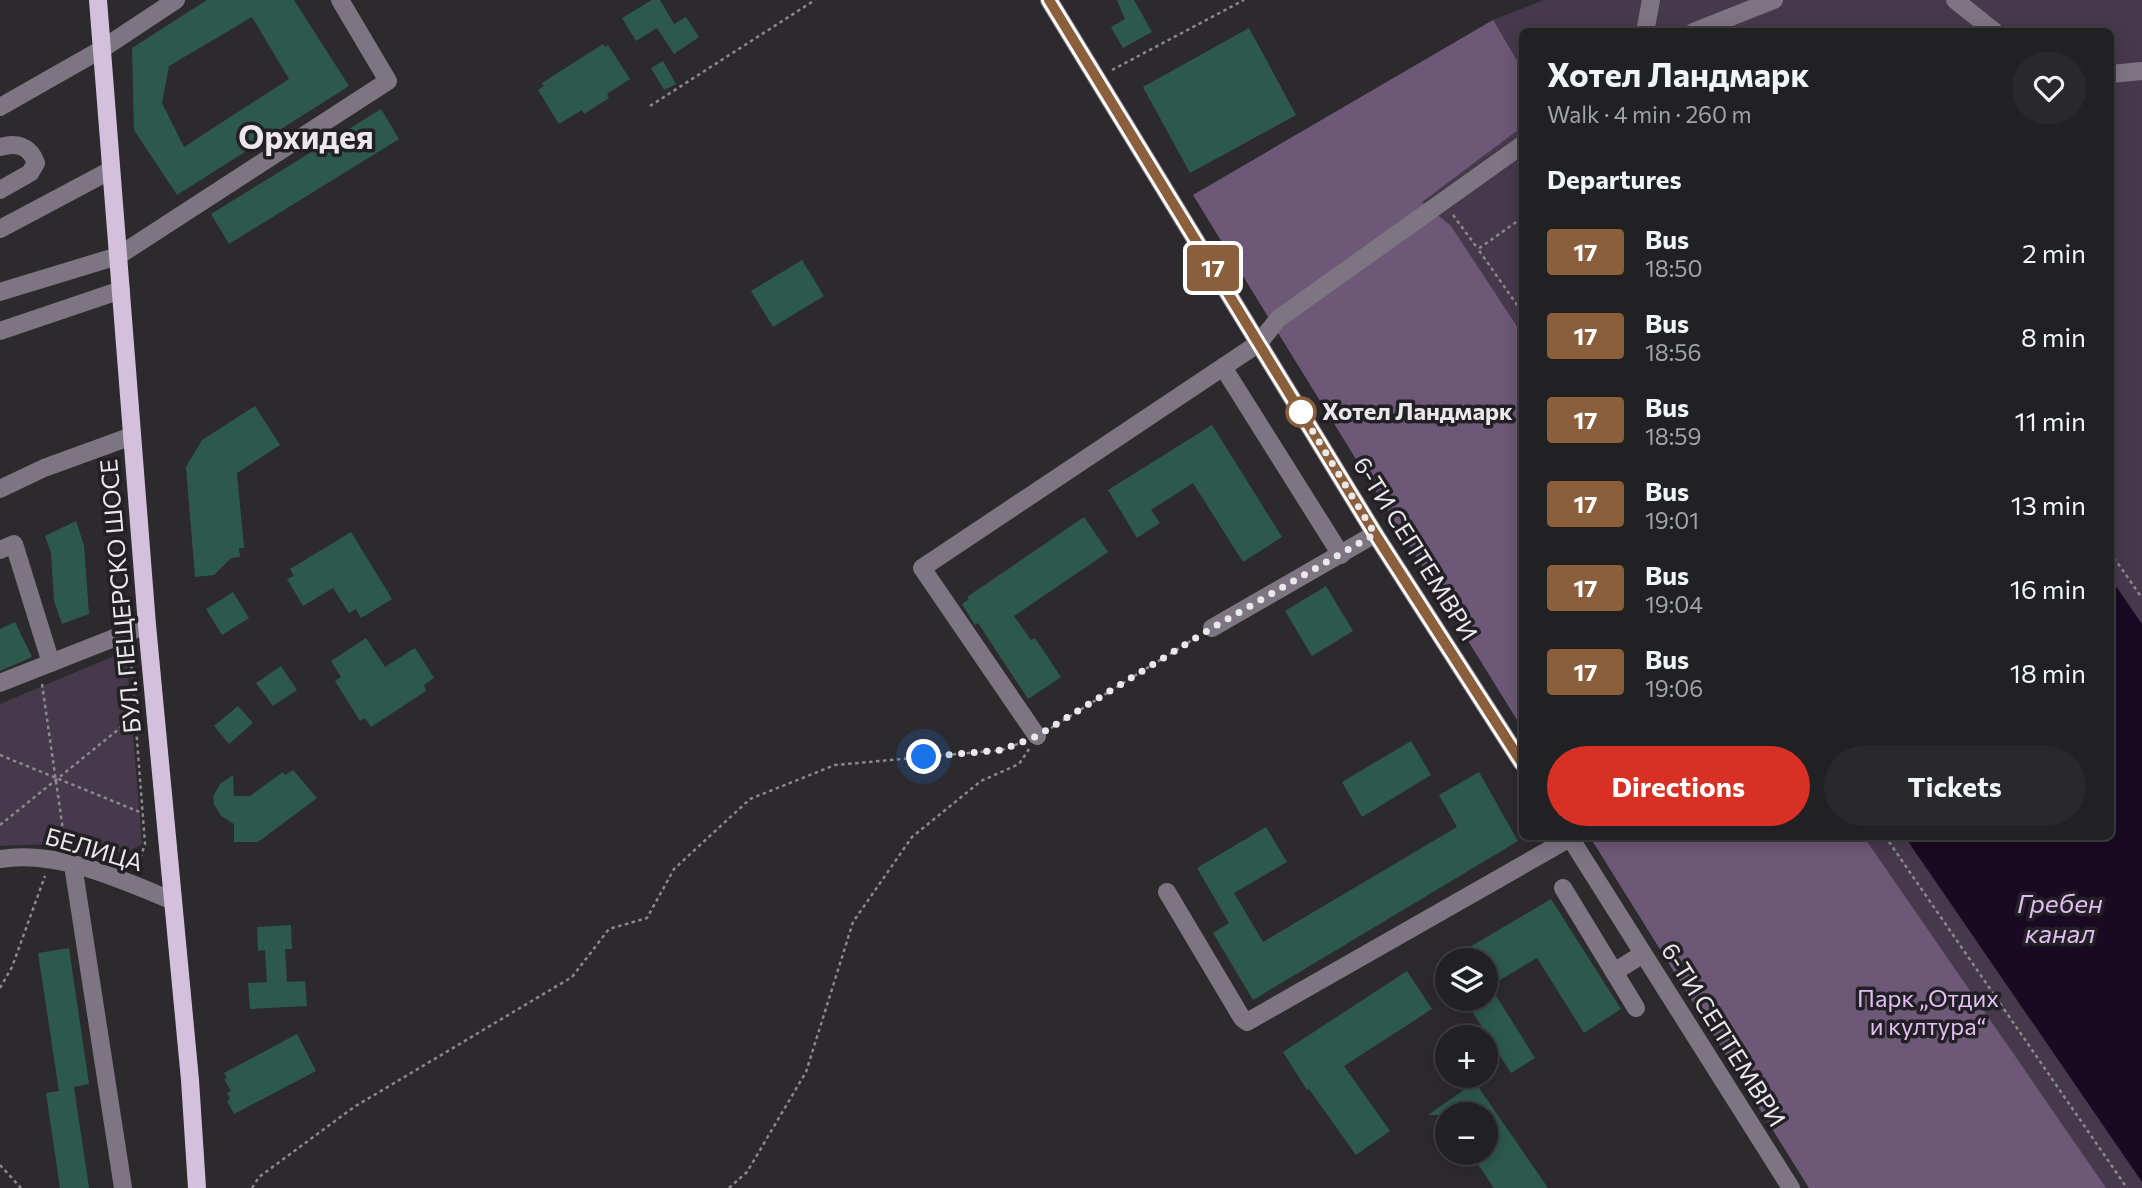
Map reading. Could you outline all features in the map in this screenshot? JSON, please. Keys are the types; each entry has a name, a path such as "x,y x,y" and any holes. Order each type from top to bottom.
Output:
{"main road":[{"name":"БУЛ. ПЕЩЕРСКО ШОСЕ","path":"98,0 147,625 190,1080 197,1188"}],"street":[{"path":"0,107 102,49 176,0"},
{"path":"0,292 118,256 388,81 340,0"},
{"name":"6-ТИ СЕПТЕМВРИ","path":"1049,0 1375,534 1519,758"},
{"path":"1646,28 1651,0"},
{"path":"1703,28 1774,0"},
{"path":"1955,0 1990,28"},
{"path":"2114,74 2142,71"},
{"path":"0,147 15,144 24,147 33,154 36,163 30,173 0,190"},
{"path":"1037,736 922,568 1259,343 1278,319 1519,147"},
{"path":"0,229 111,170"},
{"path":"0,331 121,290"},
{"path":"1223,367 1341,555"},
{"path":"0,489 44,468 132,436"},
{"path":"1212,628 1375,534"},
{"path":"0,550 14,544 45,665"},
{"path":"0,683 147,625"},
{"path":"1167,892 1242,1018 1248,1022 1565,840"},
{"name":"6-ТИ СЕПТЕМВРИ","path":"1572,840 1791,1188"},
{"name":"БЕЛИЦА","path":"0,859 17,856 63,859 173,901"},
{"path":"63,859 123,1188"},
{"path":"1563,888 1636,1008"},
{"path":"1614,972 1643,954"}],"path":[{"path":"650,106 815,0"},
{"path":"1097,78 1244,0"},
{"path":"1443,201 1519,309"},
{"path":"1478,249 1519,220"},
{"path":"2114,558 2142,598"},
{"path":"252,1188 259,1177 354,1107 572,977 609,929 647,918 674,869 750,799 835,765 1002,750 1037,736 1212,628"},
{"path":"122,863 131,862 141,856 145,844 129,632"},
{"path":"0,988 63,859 45,665"},
{"path":"0,825 135,716"},
{"path":"729,1188 747,1172 806,1072 853,922 912,837 981,781 1019,764 1037,736"},
{"path":"0,755 142,813"},
{"path":"1888,840 2127,1188"},
{"path":"0,1165 21,1188"}],"green space":[{"name":"Парк „Отдих и култура“","path":"1544,0 2142,0 2142,1188 1809,1188 1592,840 2114,840 2114,28 1519,28 1519,723 1193,195 1493,20"},
{"path":"1493,20 1519,64 1519,129 1422,202 1451,226 1519,329 1519,723 1193,195"},
{"path":"126,651 142,844 126,853 54,844 0,846 0,704"},
{"path":"1592,840 1866,840 2106,1188 1809,1188"}],"water":[{"name":"Гребен канал","path":"2114,583 2142,624 2142,1182 1907,840 2114,840"}],"building":[{"name":"Орхидея","path":"207,0 294,0 349,86 177,195 134,130 132,48","holes":["252,17 289,79 184,147 162,103 169,66"]},
{"path":"652,0 660,0 674,24 686,17 699,37 674,54 657,28 636,41 622,18"},
{"path":"1117,0 1134,0 1152,32 1123,48 1111,27 1125,19"},
{"path":"1249,28 1296,115 1190,173 1143,87"},
{"path":"603,44 605,47 608,45 630,79 607,94 609,98 584,114 582,110 559,124 538,90 544,86 542,83"},
{"path":"663,61 676,84 664,90 651,68"},
{"path":"381,109 399,139 229,244 211,214"},
{"path":"802,260 824,296 773,327 751,291"},
{"path":"255,406 280,445 237,473 244,548 239,548 240,557 231,558 214,575 195,577 186,467 202,440"},
{"path":"1212,425 1282,537 1243,562 1193,483 1151,510 1160,523 1137,538 1108,490"},
{"path":"1084,517 1108,552 1014,616 1031,640 1035,638 1061,677 1028,699 978,623 975,625 962,604 969,599 967,597"},
{"path":"76,521 84,545 89,614 62,624 54,601 51,553 45,536"},
{"path":"351,532 392,599 361,618 356,609 349,613 333,588 303,606 287,579 294,576 290,569"},
{"path":"1326,586 1353,631 1312,656 1285,611"},
{"path":"233,592 249,618 222,635 206,609"},
{"path":"15,622 32,657 0,671 0,629"},
{"path":"366,638 385,667 415,648 434,678 424,685 426,691 371,727 365,718 360,721 335,681 341,677 331,661"},
{"path":"281,666 297,690 273,706 256,683"},
{"path":"238,706 253,723 229,744 214,726"},
{"path":"1411,741 1431,775 1362,817 1342,782"},
{"path":"293,770 317,798 258,842 234,842 234,824 221,816 214,804 213,797 220,784 233,775 234,796 250,796 283,772 285,775"},
{"path":"1479,772 1518,841 1253,1000 1213,933 1229,923 1197,868 1266,827 1287,862 1234,893 1263,942 1457,827 1439,795"},
{"path":"1551,899 1621,1009 1584,1033 1537,958 1498,981 1498,948 1468,948"},
{"path":"291,925 292,949 285,949 287,982 305,981 307,1006 250,1009 248,983 267,982 265,950 258,951 257,927"},
{"path":"69,948 89,1084 74,1087 89,1188 60,1188 46,1093 59,1091 38,953"},
{"path":"1407,971 1432,1009 1344,1066 1390,1131 1356,1155 1309,1089 1307,1090 1283,1052"},
{"path":"1498,999 1535,1058 1511,1073 1498,1052 1498,1025 1481,1025 1473,1013 1498,1011"},
{"path":"297,1034 316,1071 234,1114 227,1101 230,1099 227,1093 231,1091 224,1079 227,1078 224,1073"},
{"path":"1466,1088 1479,1088 1489,1102 1447,1102"},
{"path":"1498,1115 1548,1188 1494,1188 1478,1165 1498,1165"}],"bus line":[{"name":"17","path":"1049,0 1375,534 1519,758"}],"place":[{"name":"Хотел Ландмарк","path":"1301,412"}],"district":[{"name":"Орхидея","path":"306,138"}],"route":[{"path":"924,757 1002,750 1037,736 1212,628 1375,534 1301,412"}]}
